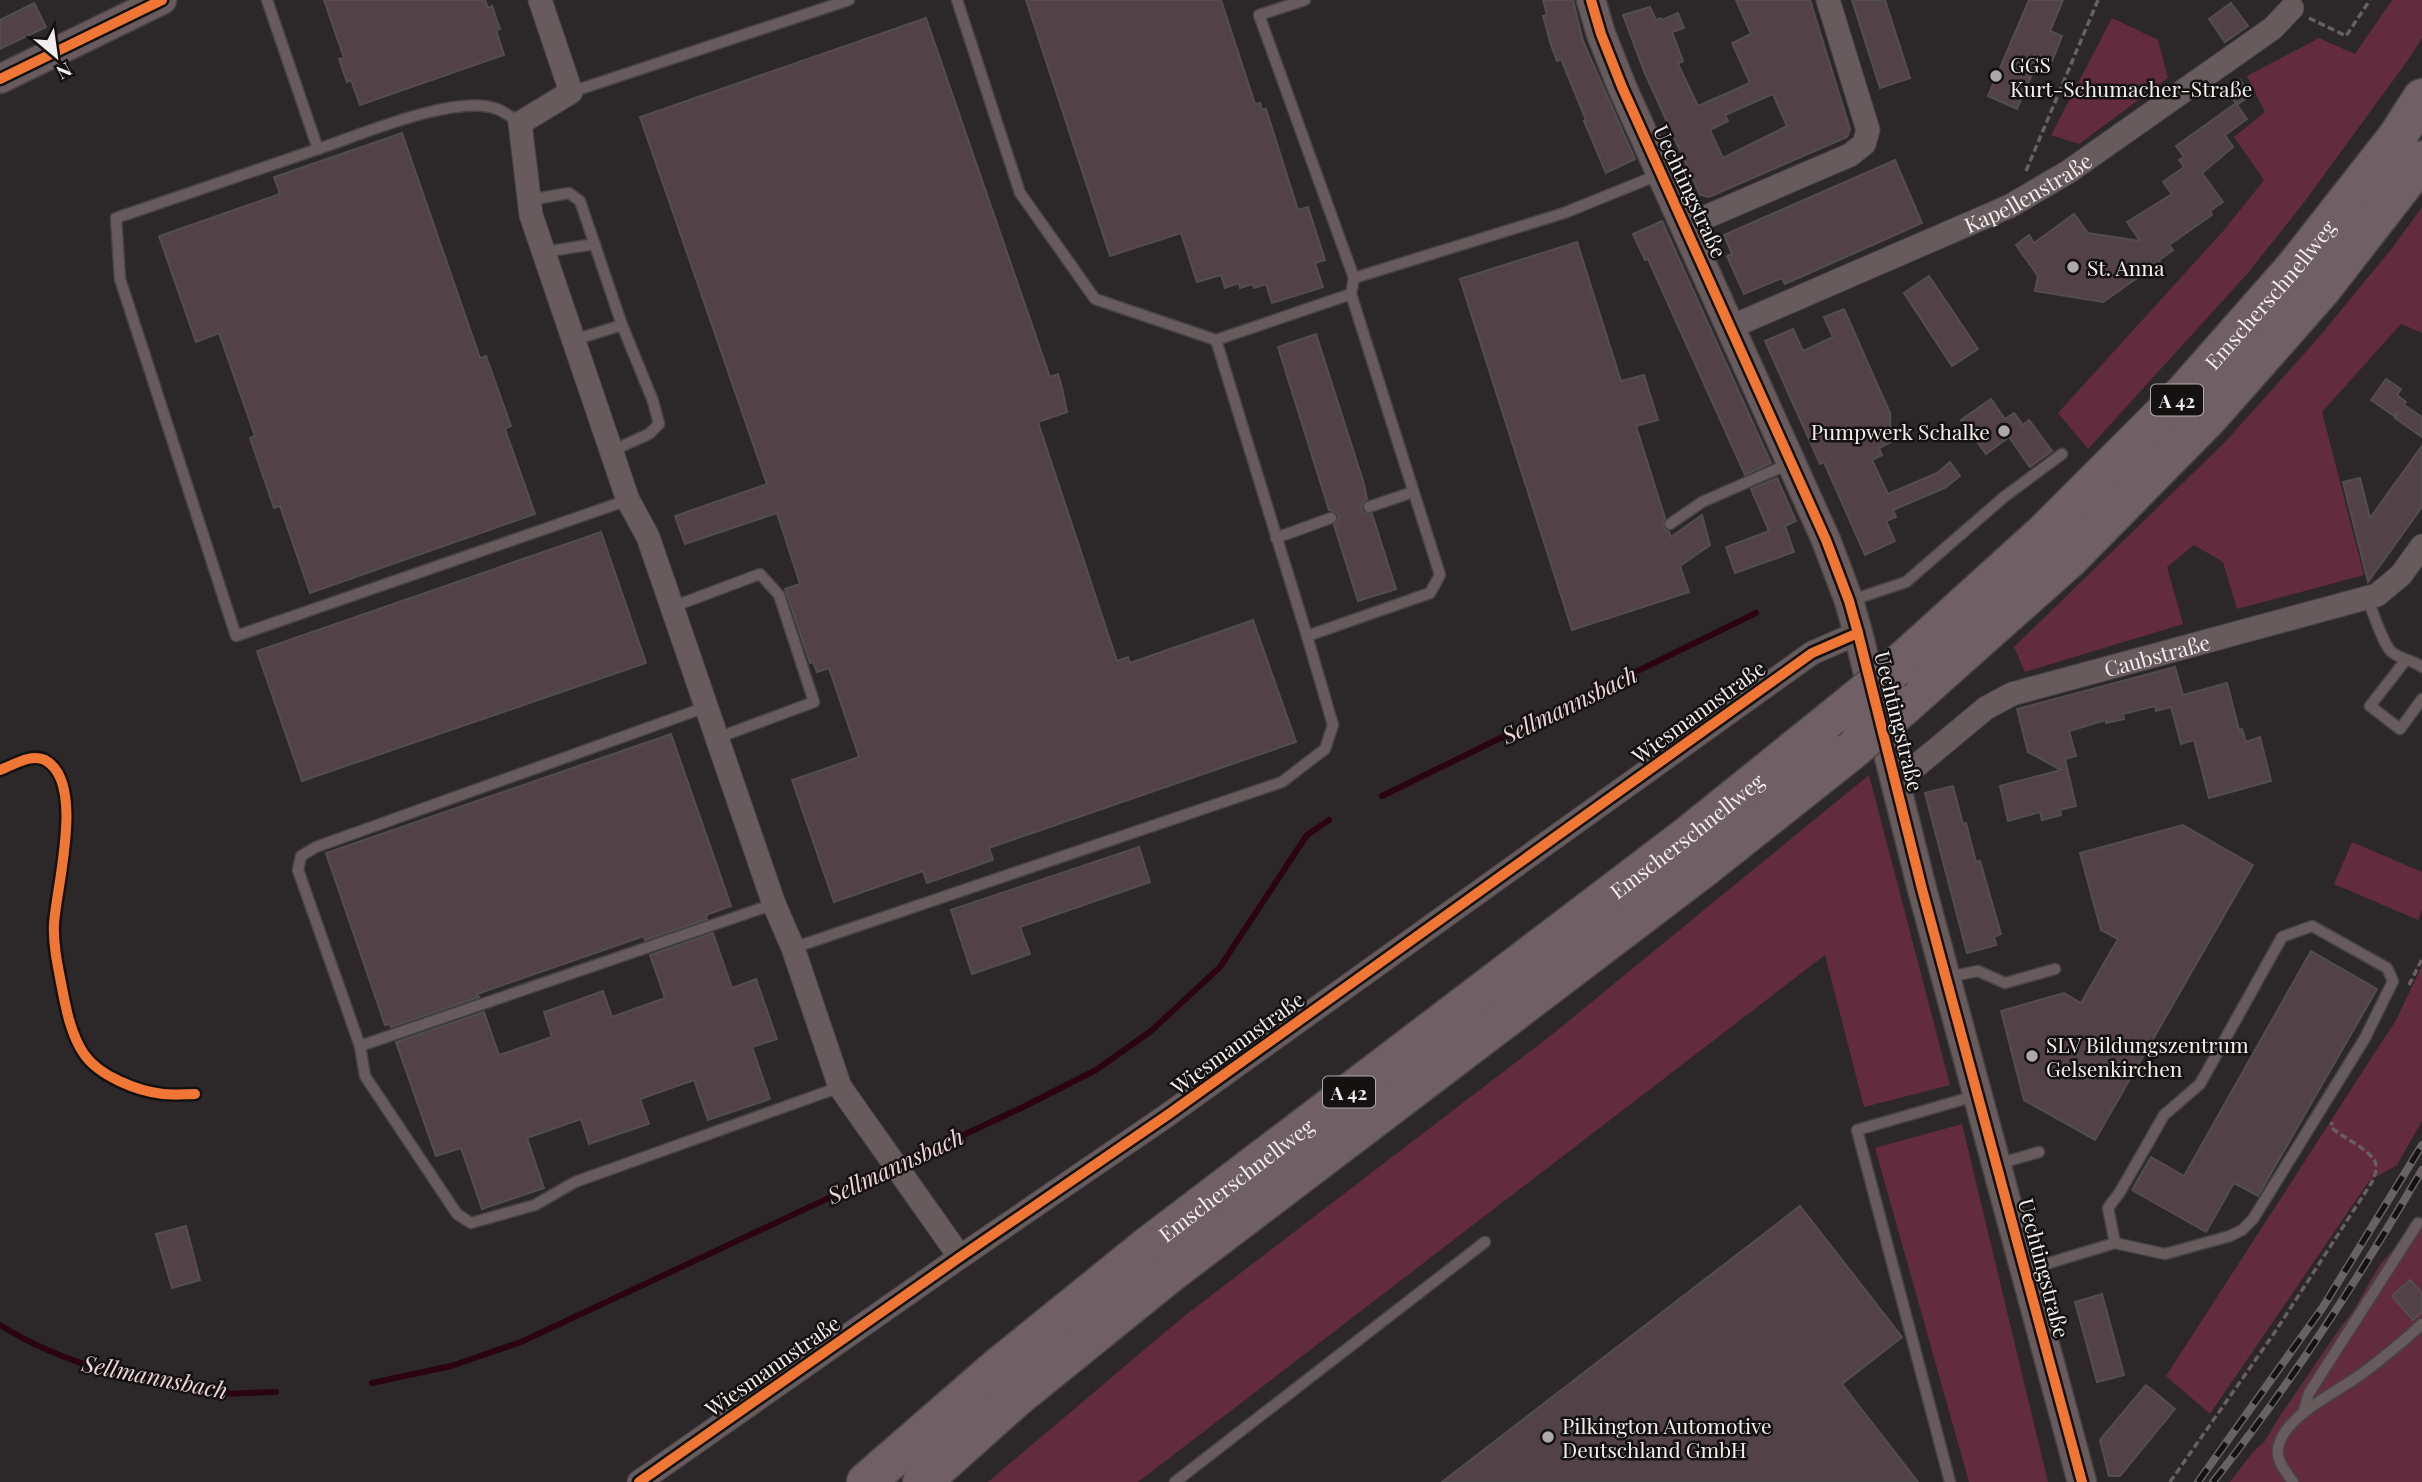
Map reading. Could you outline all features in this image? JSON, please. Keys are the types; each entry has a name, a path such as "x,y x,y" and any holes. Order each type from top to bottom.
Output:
{"highway":[{"name":"Emscherschnellweg","path":"866,1482 996,1369 1148,1246 1655,862 1895,668 2044,533 2185,392 2295,267 2397,137 2422,98"},
{"name":"Emscherschnellweg","path":"922,1482 1017,1397 1169,1274 1701,870 1905,705 2069,559 2209,417 2320,290 2422,160"}],"street":[{"path":"0,79 162,0"},
{"path":"540,0 571,92 520,123 529,200 544,252 628,500 648,537 840,1087 960,1256"},
{"name":"Uechtingstraße","path":"1591,0 1622,87 1826,540 1849,601 1946,978 2082,1482"},
{"path":"1685,226 1850,155 1864,144 1868,130 1828,0"},
{"name":"Kapellenstraße","path":"1731,327 2010,206 2068,172 2273,28 2292,8"},
{"name":"Caubstraße","path":"1894,774 1915,768 1986,708 2012,694 2377,595 2390,586 2422,546"},
{"name":"Wiesmannstraße","path":"639,1482 960,1256 1169,1114 1812,653 1858,633"}],"lane":[{"path":"267,0 318,149"},
{"path":"571,92 849,0"},
{"path":"957,0 1020,193 1095,299 1216,341 1350,294"},
{"path":"1305,0 1259,15 1354,278 1350,294 1440,575 1430,593 1307,636"},
{"path":"520,123 496,108 473,104 444,107 116,218 120,279 236,636 628,500"},
{"path":"1354,278 1564,213 1661,173"},
{"path":"529,200 569,193 580,201 622,325 653,401 659,424 649,434 611,451"},
{"path":"544,252 595,243"},
{"path":"574,340 622,325"},
{"path":"793,948 1282,782 1325,749 1333,724 1216,341"},
{"path":"1849,601 1906,582 2004,497 2062,454"},
{"path":"1670,524 1702,502 1791,463"},
{"path":"1369,506 1413,492"},
{"path":"1276,538 1331,518"},
{"path":"672,607 760,574 779,594 814,702 717,738"},
{"path":"2368,598 2389,651 2405,661 2415,661 2422,667"},
{"path":"2405,661 2370,706 2400,729 2422,699"},
{"path":"706,708 316,847 301,856 298,870 360,1046 365,1076 457,1214 471,1223 535,1205 575,1182 840,1087"},
{"path":"360,1046 774,904"},
{"path":"2026,1270 2115,1243 2165,1254 2230,1236 2242,1230 2253,1219 2365,1038 2393,981 2387,968 2312,926 2282,937 2200,1084 2164,1115 2108,1208 2115,1243"},
{"path":"1946,978 1978,971 2005,983 2055,969"},
{"path":"1950,1482 1857,1130 1979,1095"},
{"path":"1998,1164 2039,1152"},
{"path":"2303,1413 2309,1393 2418,1223"},
{"path":"1175,1482 1485,1242"},
{"path":"2293,1482 2281,1465 2277,1452 2281,1438 2303,1413 2361,1374 2422,1324"}],"path":[{"path":"2030,194 2022,180 2098,0"},
{"path":"2292,8 2324,27 2346,36 2370,0"},
{"path":"2406,992 2422,959"},
{"path":"2170,1482 2275,1332 2372,1182 2377,1168 2375,1160 2330,1127 2332,1120"}],"shaded area":[{"path":"2392,0 2422,0 2422,38 2408,60 2302,205 2247,274 2088,449 2058,413 2225,229 2264,180 2234,137 2265,112 2247,76 2319,38 2355,54"},
{"path":"2112,18 2158,40 2168,78 2079,144 2051,135"},
{"path":"2422,207 2422,333 2401,324 2322,412 2364,575 2237,609 2223,562 2194,545 2167,567 2183,624 2025,672 2014,647 2226,441 2319,337 2393,247"},
{"path":"1869,775 1950,1085 1864,1107 1825,955 1138,1482 988,1482 1183,1317 1549,1037"},
{"path":"2352,842 2422,872 2422,910 2418,920 2334,884"},
{"path":"2422,966 2422,1121 2397,1165 2369,1181 2210,1414 2166,1376 2396,1020"},
{"path":"1962,1124 2048,1482 1969,1482 1875,1148"},
{"path":"2422,1225 2422,1482 2230,1482 2264,1442 2385,1259"}],"building":[{"path":"324,0 485,0 488,8 492,6 500,29 496,30 504,55 360,105 351,80 347,82 339,59 344,58"},
{"path":"1026,0 1221,0 1255,104 1260,103 1262,110 1266,109 1298,210 1308,207 1325,260 1315,263 1323,287 1272,303 1266,284 1254,288 1253,284 1240,288 1239,283 1225,288 1221,275 1197,282 1181,233 1110,256"},
{"path":"1543,0 1573,0 1583,41 1635,159 1606,173 1561,59 1557,61 1551,45 1543,16 1547,15"},
{"path":"1736,0 1810,0 1850,129 1847,137 1709,197 1700,195 1644,71 1623,15 1650,7 1656,20 1678,13 1684,28 1672,32 1683,61 1678,64 1698,106 1750,83 1732,43 1751,34","holes":["1773,94 1787,126 1723,158 1710,130 1728,121 1725,115"]},
{"path":"1852,0 1885,0 1910,78 1880,88"},
{"path":"2029,0 2063,0 2050,31 2062,36 2052,61 2040,56 2017,109 1988,96"},
{"path":"34,3 46,27 0,49 0,20"},
{"path":"2231,3 2248,26 2225,42 2209,19"},
{"path":"926,18 1050,377 1058,374 1067,412 1038,422 1117,661 1128,657 1130,663 1253,620 1296,742 989,848 993,860 927,883 923,871 834,902 792,780 859,757 829,668 817,672 813,662 810,663 785,589 800,584 777,513 685,544 675,516 767,484 640,117"},
{"path":"2240,80 2251,95 2237,105 2247,119 2225,135 2233,147 2202,173 2223,202 2210,211 2212,215 2169,245 2173,250 2158,261 2160,262 2103,302 2035,291 2038,276 2016,245 2029,235 2034,243 2074,214 2088,233 2140,241 2127,222 2172,194 2163,182 2184,167 2179,160 2184,157 2176,146 2236,103 2226,90"},
{"path":"402,133 480,358 486,356 511,426 505,429 535,514 310,593 280,506 274,508 250,438 255,436 219,333 196,342 159,236 280,194 274,177"},
{"path":"1895,160 1922,223 1785,284 1782,278 1744,294 1727,256 1732,254 1724,235"},
{"path":"1662,221 1771,463 1745,475 1648,259 1645,260 1633,234"},
{"path":"1577,242 1621,381 1644,375 1658,420 1636,426 1665,518 1663,528 1671,537 1702,515 1710,545 1680,566 1689,592 1572,630 1460,279"},
{"path":"1929,276 1978,349 1952,366 1904,293"},
{"path":"1844,309 1890,413 1891,442 1879,448 1882,455 1872,460 1888,494 1937,473 1950,462 1960,476 1945,488 1893,510 1896,517 1886,521 1895,541 1865,555 1824,462 1820,464 1765,341 1793,329 1803,351 1833,337 1824,317"},
{"path":"1316,334 1364,484 1367,499 1361,509 1364,513 1372,514 1396,589 1358,601 1334,525 1339,516 1329,510 1278,347"},
{"path":"2386,379 2401,389 2397,395 2406,402 2404,405 2422,417 2422,437 2395,418 2398,412 2394,416 2371,400"},
{"name":"Pumpwerk Schalke","path":"1991,399 2005,419 2014,413 2023,425 2029,420 2052,451 2030,467 2009,437 1986,454 1961,420"},
{"path":"2422,446 2422,507 2368,582 2343,482 2360,478 2370,518"},
{"path":"1777,478 1796,521 1785,526 1794,552 1735,573 1726,547 1769,531 1751,489"},
{"path":"601,532 646,663 302,781 257,651"},
{"path":"2175,667 2183,695 2227,683 2239,730 2242,729 2246,742 2260,737 2271,781 2209,798 2194,740 2181,744 2171,707 2156,711 2155,706 2123,714 2124,719 2106,723 2106,720 2069,731 2076,756 2065,759 2076,806 2060,810 2061,815 2042,820 2040,812 2008,821 2000,786 2061,770 2028,752 2017,709"},
{"path":"671,734 731,906 706,915 707,919 645,940 644,936 391,1027 390,1024 385,1025 326,853"},
{"path":"1953,786 1976,862 1980,861 2001,934 1994,937 1996,945 1967,953 1925,793"},
{"path":"2183,825 2253,865 2095,1140 2024,1100 2001,1011 2064,993 2081,1003 2118,939 2101,930 2080,853"},
{"path":"1139,847 1150,882 1020,927 1030,954 972,974 951,910"},
{"path":"713,933 732,988 756,979 777,1039 752,1047 770,1099 708,1120 694,1080 640,1099 649,1124 589,1144 581,1119 527,1138 544,1188 482,1209 461,1148 436,1156 396,1042 484,1012 499,1055 552,1037 544,1012 603,991 612,1017 665,998 650,955"},
{"path":"2311,951 2377,989 2258,1196 2234,1183 2206,1232 2132,1190 2151,1157 2184,1176"},
{"path":"1800,1206 1902,1337 1842,1384 1918,1482 1442,1482"},
{"path":"186,1226 200,1280 172,1288 156,1234"},
{"path":"2410,1280 2422,1293 2422,1312 2413,1320 2392,1296"},
{"path":"2102,1294 2124,1375 2097,1382 2075,1302"},
{"path":"2146,1385 2175,1409 2120,1476 2109,1476 2100,1440"}],"waterway":[{"name":"Sellmannsbach","path":"1382,796 1756,613"},
{"name":"Sellmannsbach","path":"372,1383 451,1366 521,1342 1021,1108 1096,1070 1151,1031 1220,967 1307,835 1329,820"},
{"name":"Sellmannsbach","path":"0,1325 49,1351 104,1371 190,1390 239,1394 276,1392"}],"railway":[{"path":"2198,1482 2323,1307 2422,1145"},
{"path":"2213,1482 2270,1407 2323,1330 2422,1170"}],"cycle path":[{"path":"0,79 162,0"},
{"path":"1591,0 1622,87 1826,540 1849,601 1922,889 2082,1482"},
{"path":"639,1482 1169,1114 1812,653 1858,633"},
{"path":"0,770 22,761 40,758 57,772 64,790 66,836 54,940 67,1013 79,1047 99,1069 131,1086 163,1094 195,1094"}],"place":[{"name":"GGS Kurt-Schumacher-Straße","path":"1996,76"},
{"name":"St. Anna","path":"2073,267"},
{"name":"Pumpwerk Schalke","path":"2004,431"},
{"name":"SLV Bildungszentrum Gelsenkirchen","path":"2032,1056"},
{"name":"Pilkington Automotive Deutschland GmbH","path":"1548,1437"}]}
